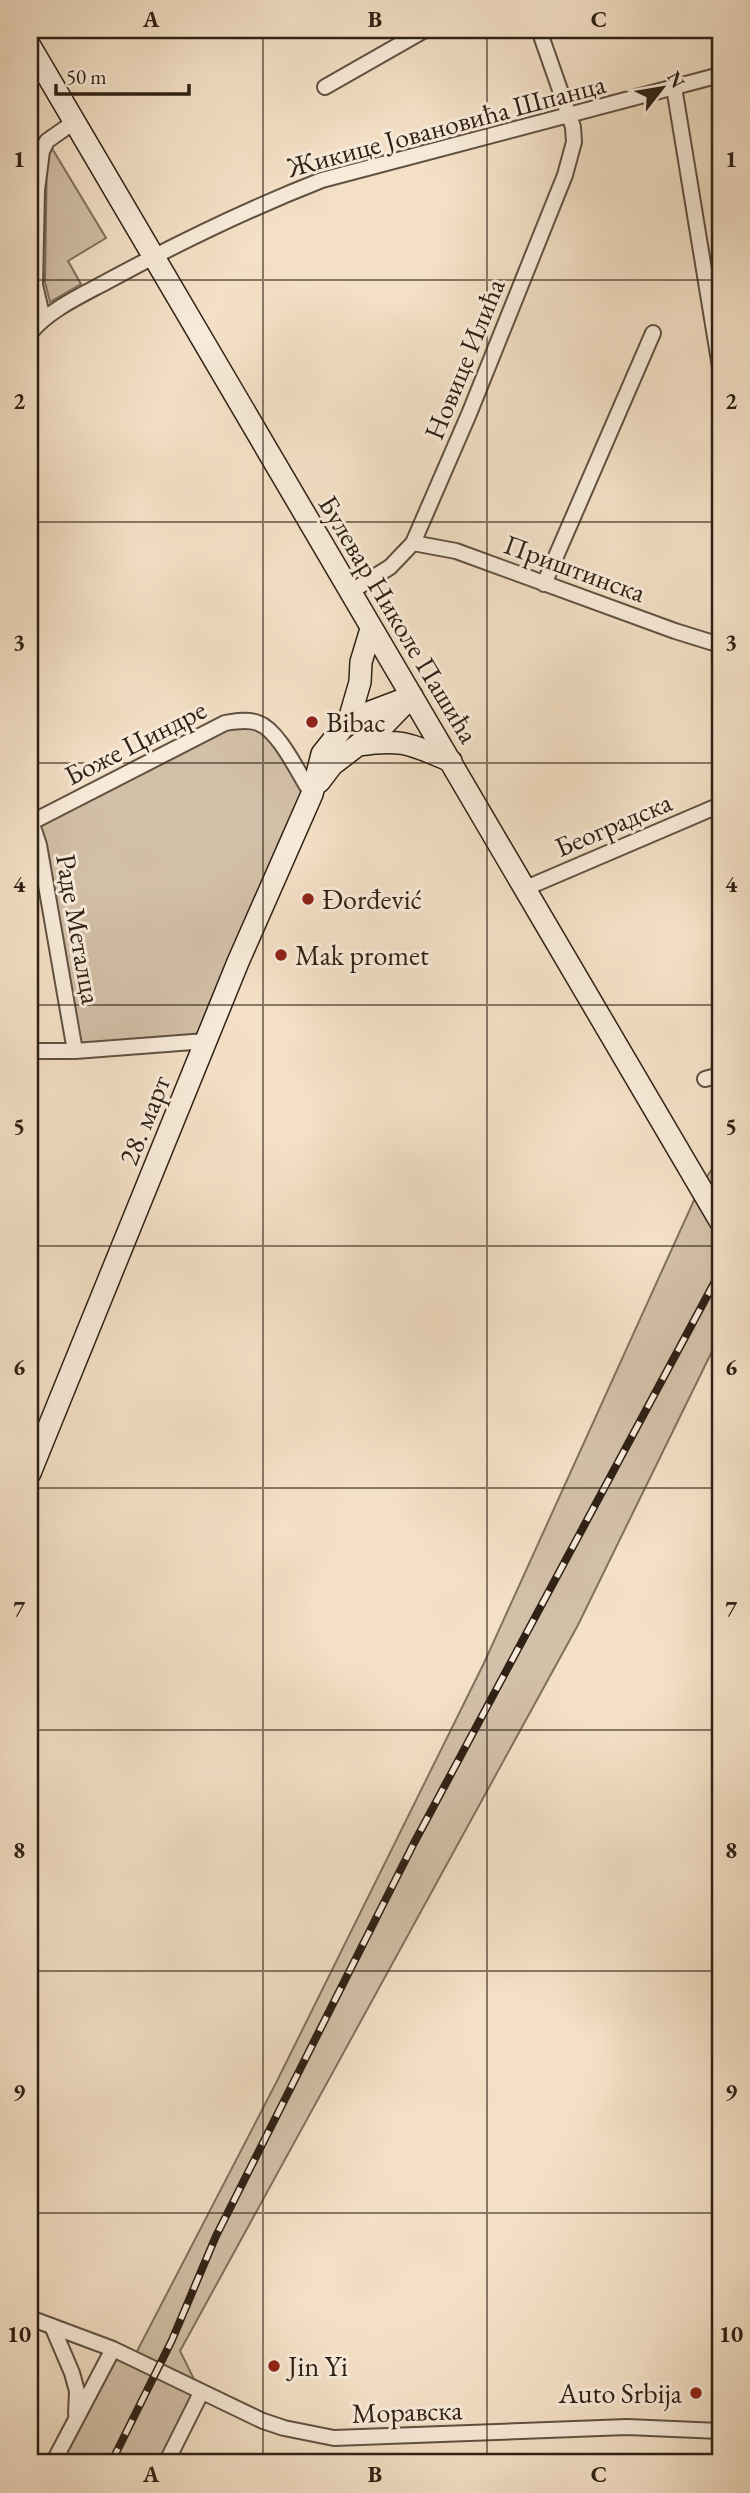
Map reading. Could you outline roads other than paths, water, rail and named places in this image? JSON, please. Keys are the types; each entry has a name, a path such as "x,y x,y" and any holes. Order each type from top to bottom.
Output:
{"main road":[{"name":"Булевар Николе Пашића","path":"30,46 720,1221"},
{"name":"28. март","path":"30,1473 238,962 313,792 322,754 349,720 371,629"},
{"name":"28. март","path":"313,792 332,765 384,725 412,696"},
{"path":"349,720 412,696"},
{"path":"357,745 395,741 407,743 451,761"}],"street":[{"path":"30,33 34,30"},
{"path":"325,87 425,30"},
{"name":"Новице Илића","path":"350,592 390,567 413,542 469,414 565,175 573,142 570,115 539,30"},
{"name":"Жикице Јовановића Шпанца","path":"30,332 43,319 153,256 281,196 322,180 720,75"},
{"path":"674,87 720,367"},
{"path":"43,319 35,285 37,190 42,151 47,141 74,122"},
{"path":"544,583 653,333"},
{"name":"Приштинска","path":"413,542 456,551 720,645"},
{"name":"Боже Циндре","path":"31,820 225,723 236,721 256,721 271,731 313,792"},
{"name":"Београдска","path":"526,888 720,805"},
{"name":"Раде Металца","path":"31,820 39,845 55,927 75,1051"},
{"path":"30,1051 75,1051 206,1041"},
{"path":"705,1079 720,1075"},
{"name":"Моравска","path":"30,2318 113,2349 201,2393 284,2428 334,2438 627,2427 720,2431"},
{"path":"52,2326 77,2391 75,2420"},
{"path":"53,2463 113,2349"},
{"path":"166,2463 201,2393"}],"railway":[{"path":"111,2463 172,2340 216,2236 414,1843 720,1272"}],"place":[{"name":"Bibac","path":"312,722"},
{"name":"Đorđević","path":"308,899"},
{"name":"Mak promet","path":"281,955"},
{"name":"Jin Yi","path":"274,2366"},
{"name":"Auto Srbija","path":"696,2393"}]}
